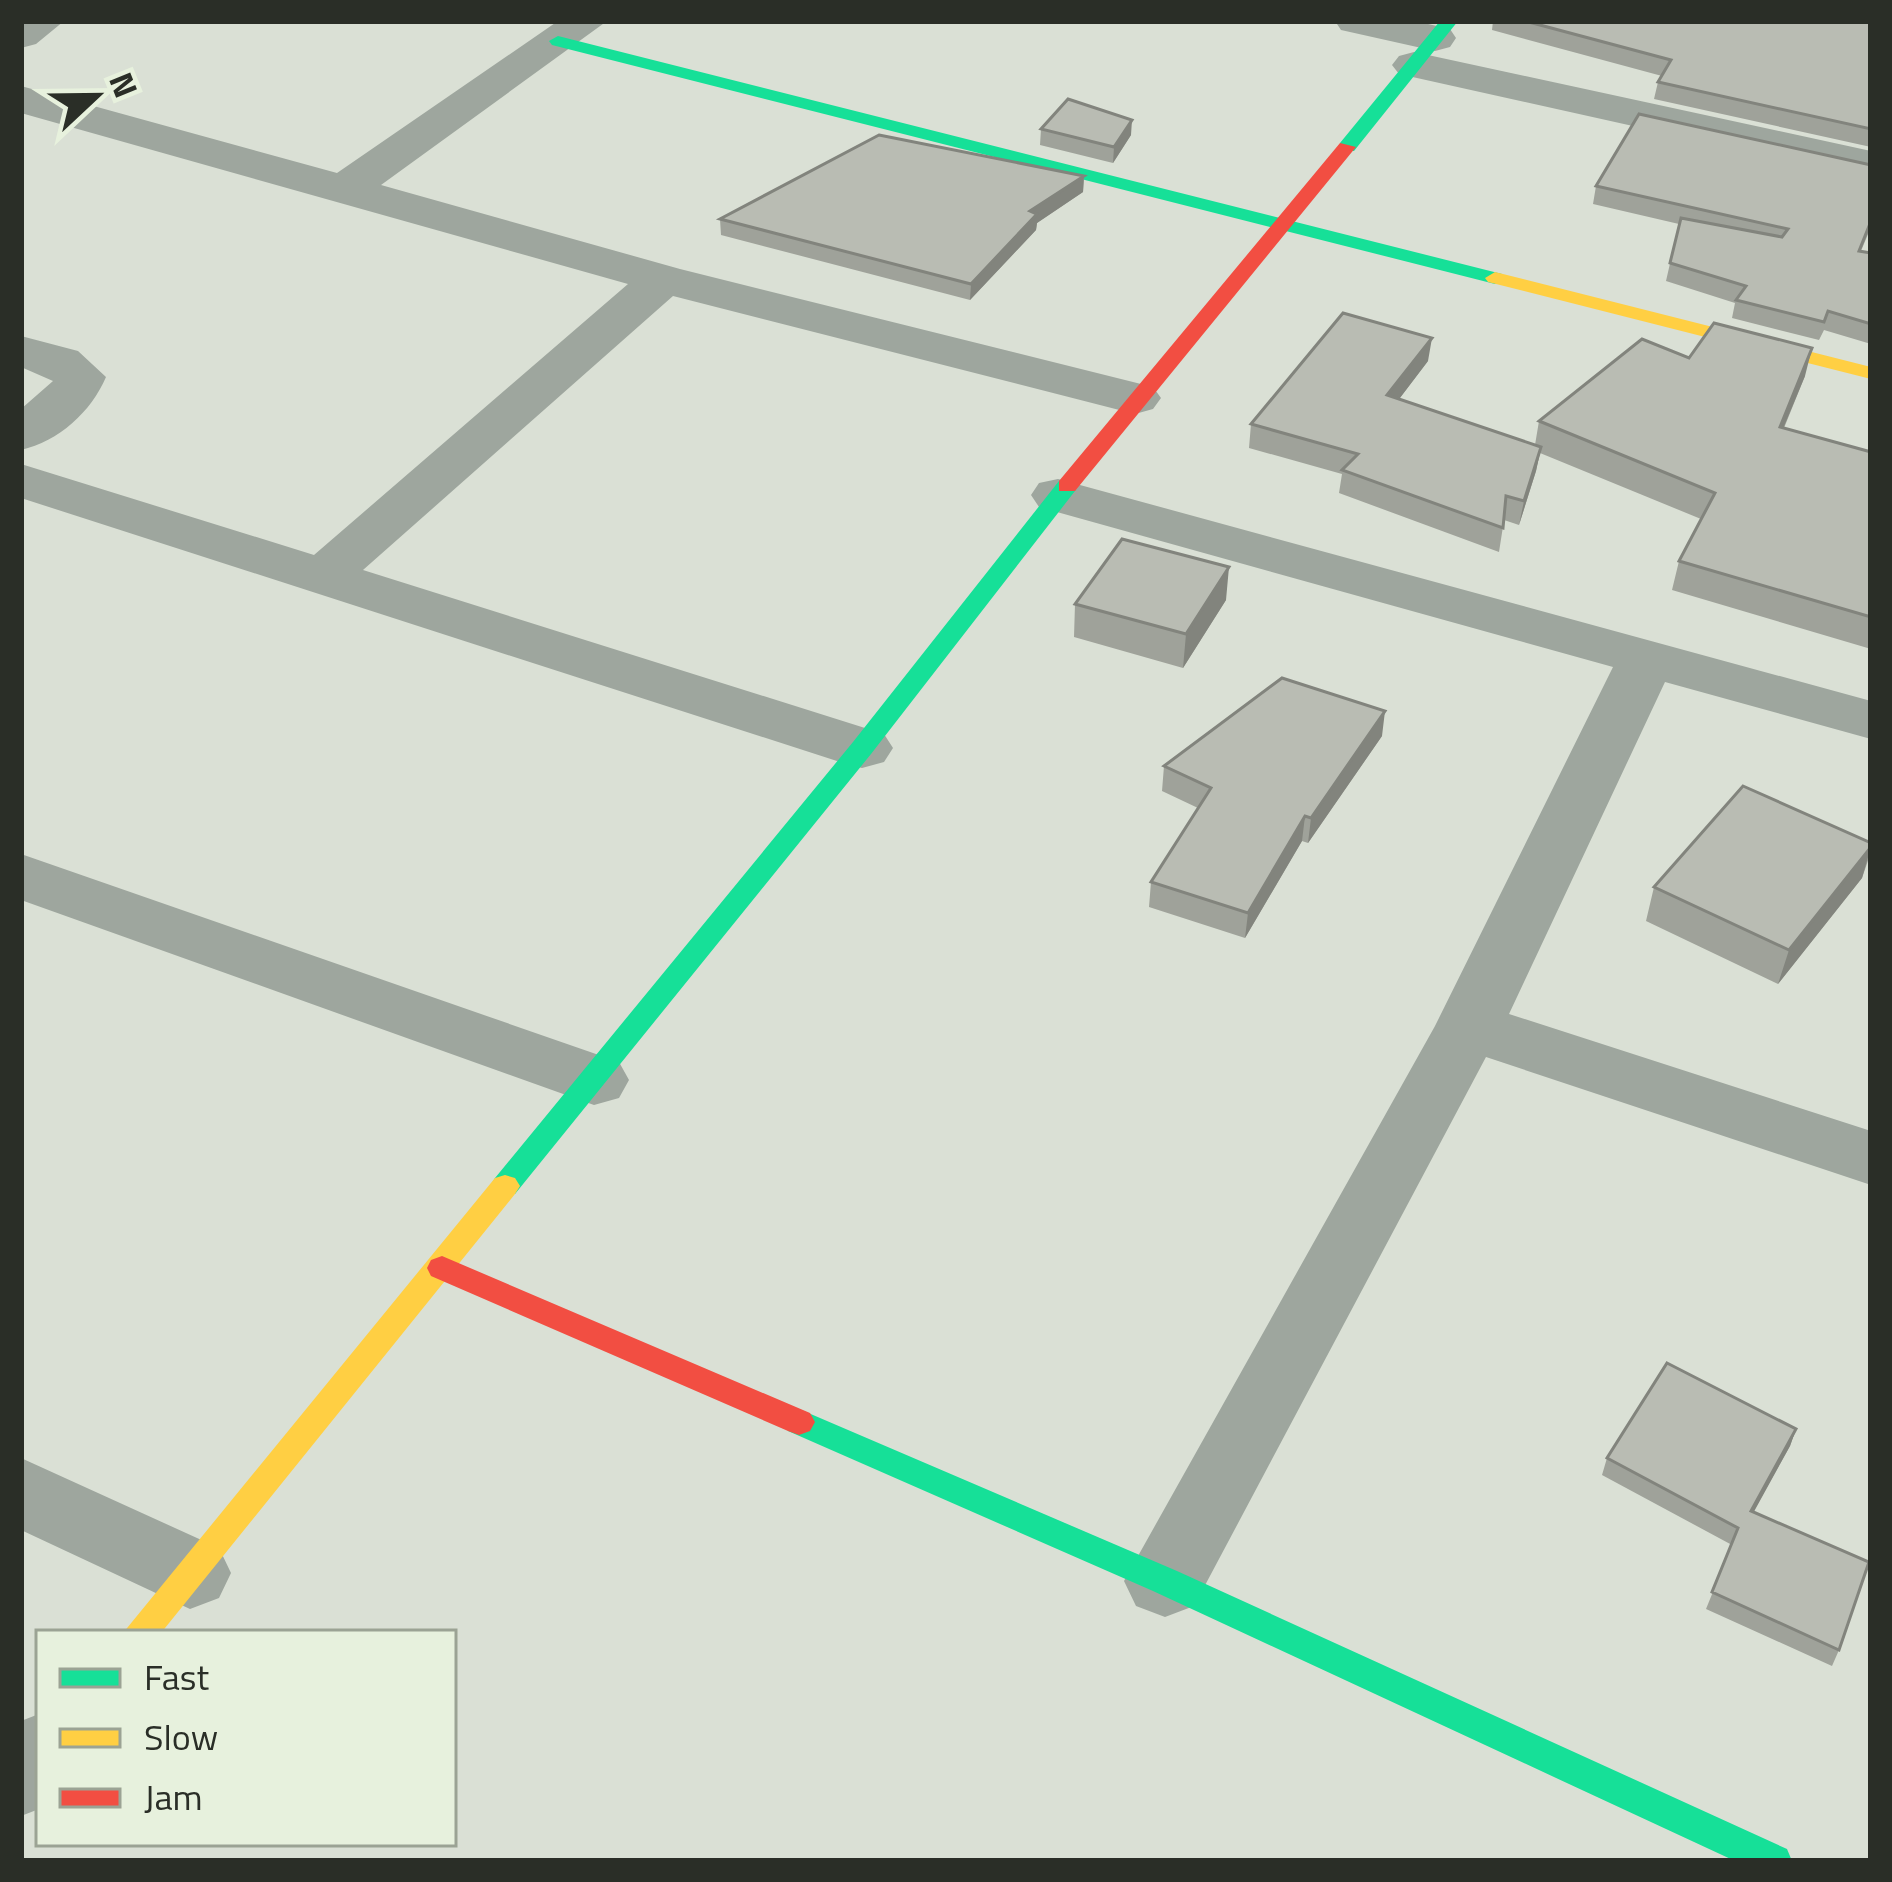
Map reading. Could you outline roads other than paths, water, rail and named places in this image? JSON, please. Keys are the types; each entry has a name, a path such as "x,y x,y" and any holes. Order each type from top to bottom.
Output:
{"street":[{"path":"21,34 43,21"},
{"path":"1356,21 1871,165"},
{"path":"344,189 572,31 1286,224 1871,373"},
{"path":"142,1630 862,748 1135,398 1286,224 1433,41"},
{"path":"21,99 663,279 1135,398"},
{"path":"322,577 663,279"},
{"path":"21,351 60,362 80,377 71,398 21,434"},
{"path":"21,480 862,748"},
{"path":"1058,495 1871,720"},
{"path":"1166,1581 1468,1026 1646,661"},
{"path":"21,876 594,1080"},
{"path":"1468,1026 1871,1158"},
{"path":"442,1268 1166,1581 1774,1861"},
{"path":"21,1492 190,1573"}]}
